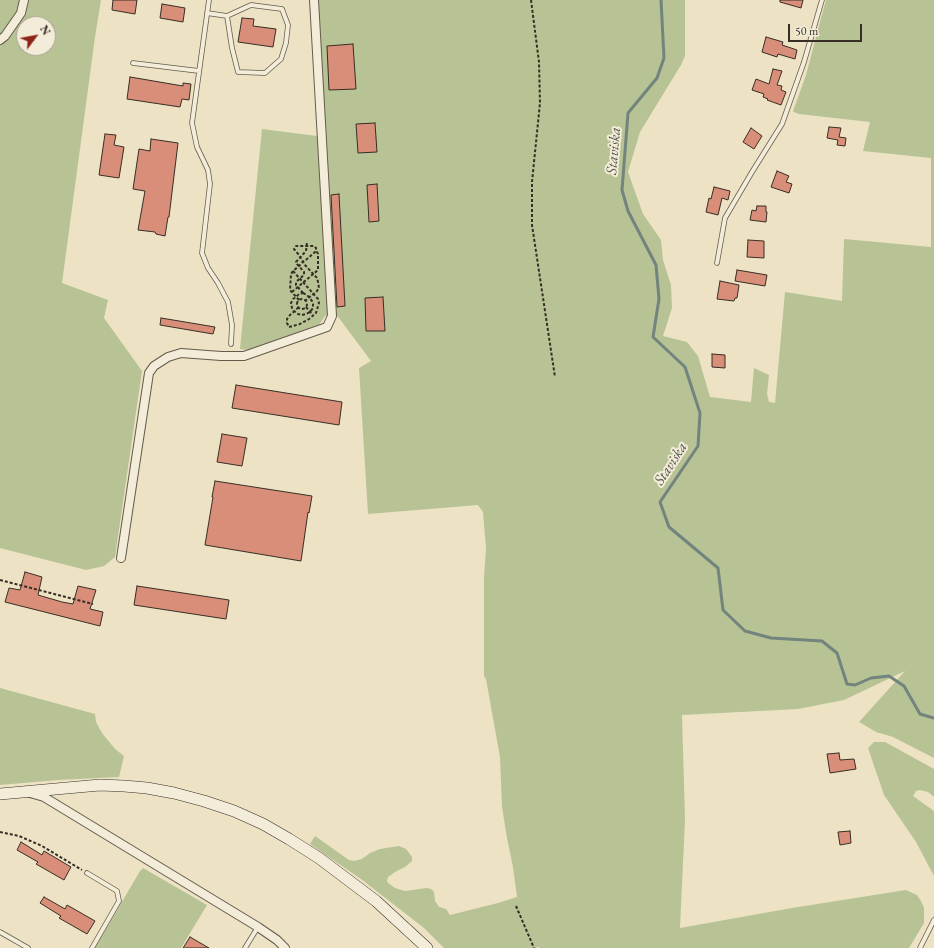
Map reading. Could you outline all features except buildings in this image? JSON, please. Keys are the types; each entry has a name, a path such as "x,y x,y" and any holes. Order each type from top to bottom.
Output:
{"street":[{"path":"0,40 5,36 21,13 24,0"},
{"path":"120,558 149,373 154,366 168,357 181,353 244,356 327,328 332,316 314,0"},
{"path":"0,794 100,785 147,788 174,793 234,811 270,828 319,858 376,901 427,948"},
{"path":"23,791 44,797 258,927 277,940 285,948"}],"lane":[{"path":"209,0 192,123 197,147 208,170 210,184 202,253 208,268 228,302 232,325 231,344"},
{"path":"717,263 725,218 782,124 804,62 822,0"},
{"path":"207,13 227,16 251,5 282,9 288,25 286,43 281,59 265,72 238,72 232,48 227,16"},
{"path":"133,63 199,71"},
{"path":"87,873 117,892 118,901 92,948"},
{"path":"920,948 934,920"},
{"path":"245,948 258,927"},
{"path":"0,932 28,948"}],"path":[{"path":"531,0 539,62 540,103 532,182 532,225 555,377"},
{"path":"303,293 299,294 293,299 291,303 294,311 302,315 310,312 314,304 296,285 296,282 304,274 304,272 296,262 305,253 307,242"},
{"path":"292,292 303,283 313,274 318,270 318,254 315,247 294,247 303,262 313,274 317,278 319,285 317,291 309,298 306,300 299,300"},
{"path":"299,307 299,300 290,290 291,275 293,271 316,250"},
{"path":"293,271 319,301 319,303 313,316 300,324 289,327 287,319 299,307"},
{"path":"306,300 306,308"},
{"path":"299,307 303,309 306,308 313,316"},
{"path":"0,580 93,604"},
{"path":"0,832 19,836 42,846 87,873"},
{"path":"516,906 534,948"}],"green space":[{"path":"0,0 101,0 62,283 108,300 104,318 142,371 115,557 104,566 86,570 0,548"},
{"path":"318,0 685,0 685,56 640,132 628,172 643,214 661,240 663,260 671,285 672,308 663,336 687,342 698,356 710,397 751,402 754,368 769,375 767,394 769,402 775,403 785,292 842,301 844,239 931,247 931,158 863,151 870,122 799,114 793,111 806,75 826,0 934,0 934,758 893,737 878,733 859,722 905,671 844,700 798,709 682,715 685,819 680,928 906,890 917,895 924,908 924,923 909,948 444,948 424,928 361,879 310,844 315,836 349,860 354,861 362,859 370,853 380,849 399,846 406,849 412,857 412,861 388,877 388,883 395,888 405,891 427,888 431,889 434,892 435,901 439,907 446,909 450,915 517,897 502,807 500,757 486,679 484,676 484,576 486,549 483,512 478,505 368,514 359,368 371,361 336,314 325,316 319,325 248,350 240,349 262,129 325,136"},
{"path":"0,688 95,714 96,722 102,733 115,749 124,756 119,777 0,785"},
{"path":"874,742 885,742 934,769 934,797 928,792 920,790 916,791 913,796 934,811 934,876 916,842 884,795 868,748"},
{"path":"143,868 207,905 181,948 95,948 140,871"}],"waterway":[{"name":"Staviska","path":"661,0 664,58 657,78 628,113 622,190 628,211 656,265 659,299 653,337 685,367 700,413 698,446 660,502 669,527 718,568 723,610 745,631 771,638 822,641 837,653 847,684 855,685 871,678 889,676 904,686 920,714 934,718"}]}
